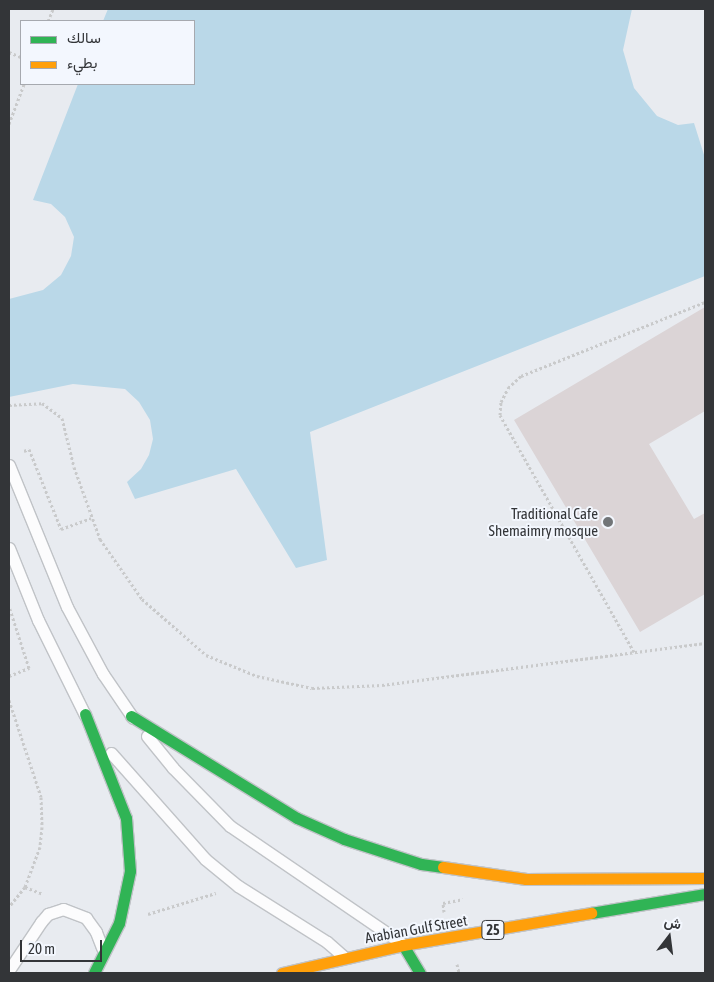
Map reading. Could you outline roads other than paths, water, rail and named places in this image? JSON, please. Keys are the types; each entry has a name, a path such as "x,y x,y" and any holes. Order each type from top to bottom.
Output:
{"main road":[{"path":"85,714 117,790 128,843 130,871 119,923 94,973"},
{"path":"131,716 297,818 344,839 421,864 526,879 705,878"},
{"name":"Arabian Gulf Street","path":"282,973 344,957 403,945 705,894"},
{"path":"403,945 420,973"},
{"path":"344,957 353,970"}],"lane":[{"path":"9,465 67,607 103,674 131,716 173,768 230,826 403,945"},
{"path":"9,548 38,620 85,714 124,771 205,859 238,886 327,942 344,957"},
{"path":"9,970 48,914 63,909 86,918 100,940 102,955"}],"water":[{"path":"108,9 632,9 623,50 634,88 657,116 678,125 694,123 705,158 705,276 310,432 327,560 296,568 236,469 135,499 127,482 141,469 149,455 153,439 150,420 139,402 125,389 73,384 9,397 9,299 43,290 61,275 71,256 74,237 65,217 51,204 33,200 78,85 195,85 195,20 103,20"}],"place":[{"name":"Traditional Cafe Shemaimry mosque","path":"608,522"}]}
